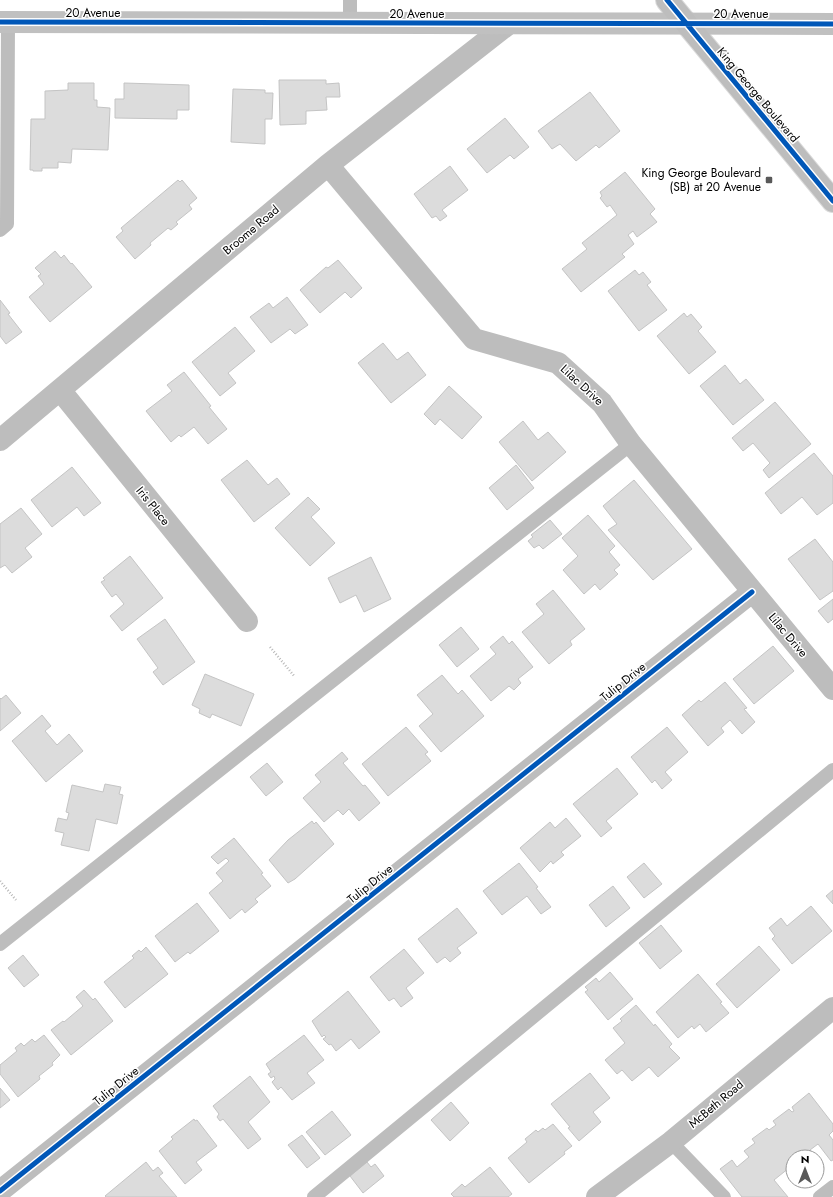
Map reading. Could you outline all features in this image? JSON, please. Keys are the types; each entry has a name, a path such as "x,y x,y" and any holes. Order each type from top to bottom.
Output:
{"street":[{"name":"King George Boulevard","path":"667,0 833,202"},
{"name":"20 Avenue","path":"4,22 833,24"},
{"name":"Broome Road","path":"0,440 328,165 507,24"},
{"name":"Lilac Drive","path":"328,165 474,339 558,362 602,403 630,444 833,689"},
{"name":"Iris Place","path":"60,390 247,621"},
{"name":"Tulip Drive","path":"0,1191 752,592"},
{"name":"McBeth Road","path":"597,1197 671,1142 833,1008"}],"lane":[{"path":"350,0 350,24"},
{"path":"0,230 7,224 4,22"},
{"path":"0,944 630,444"},
{"path":"314,1197 833,770"},
{"path":"671,1142 724,1197"},
{"path":"820,1197 833,1187"}],"path":[{"path":"270,648 295,677"},
{"path":"0,881 16,900"}],"building":[{"path":"279,80 326,80 326,84 339,83 340,97 326,97 327,110 306,111 306,124 280,125"},
{"path":"68,83 94,83 94,100 97,100 97,107 110,108 108,150 72,149 71,163 58,162 58,168 42,168 42,171 30,170 31,119 45,119 45,91 68,90"},
{"path":"124,83 189,85 189,110 177,110 177,119 115,118 115,99 124,99"},
{"path":"233,89 265,90 265,93 273,93 272,119 265,119 265,144 231,142"},
{"path":"590,92 620,131 599,148 596,145 576,161 560,144 552,149 538,131"},
{"path":"505,118 529,147 514,159 510,155 487,173 467,149"},
{"path":"450,166 468,190 442,210 447,216 440,221 436,216 432,218 414,194"},
{"path":"625,172 655,209 650,214 657,222 637,237 633,231 628,235 634,244 622,254 625,257 581,292 562,269 587,249 582,243 617,215 610,205 607,207 600,198 602,196 600,192"},
{"path":"178,180 180,182 182,180 197,198 189,205 192,209 176,222 178,224 171,230 168,228 150,243 151,245 135,259 116,237 123,231 121,228"},
{"path":"55,251 61,258 64,255 92,287 50,322 29,297 44,284 38,276 41,274 35,268"},
{"path":"338,260 362,288 351,298 345,292 320,313 300,290 326,267 328,268"},
{"path":"635,270 639,275 643,272 651,282 647,285 667,310 639,331 608,291"},
{"path":"287,297 308,325 295,334 290,329 271,343 250,317 269,303 273,308"},
{"path":"0,300 10,313 8,314 22,332 6,344 0,336"},
{"path":"684,313 687,317 691,314 702,327 698,331 716,352 689,374 657,336"},
{"path":"235,327 255,351 228,373 236,383 220,396 192,362"},
{"path":"383,343 397,360 408,352 426,375 391,403 358,363"},
{"path":"725,365 740,384 746,379 764,400 733,425 700,386"},
{"path":"184,372 227,429 208,444 194,427 181,437 179,435 171,442 146,411 172,391 167,385"},
{"path":"449,386 482,417 462,439 440,419 435,425 424,414"},
{"path":"775,402 811,444 769,478 763,470 770,463 753,443 743,451 732,438"},
{"path":"523,421 538,440 548,432 566,452 532,481 499,442"},
{"path":"814,453 833,476 833,503 817,515 802,497 781,514 765,493"},
{"path":"247,460 268,485 277,478 290,494 254,522 221,480"},
{"path":"516,465 534,488 507,510 489,488"},
{"path":"72,467 101,503 84,516 77,507 52,527 31,500"},
{"path":"634,480 692,549 653,580 608,530 617,524 603,506"},
{"path":"308,497 320,509 311,517 335,543 310,566 275,528"},
{"path":"21,508 42,534 25,548 32,557 12,573 5,565 0,568 0,524"},
{"path":"588,515 615,546 609,552 620,565 614,570 618,574 600,590 595,584 584,594 563,570 578,556 562,538"},
{"path":"550,520 562,534 543,549 539,545 534,548 528,541 533,537 531,535"},
{"path":"815,539 833,562 833,591 820,600 788,559"},
{"path":"130,556 163,598 122,631 110,616 124,604 116,594 112,597 101,582 105,580 103,578"},
{"path":"371,557 391,599 364,612 356,595 340,603 328,578"},
{"path":"553,590 585,629 570,641 572,645 549,664 522,632 544,614 536,604"},
{"path":"833,599 833,619 828,623 818,611"},
{"path":"165,619 195,662 163,685 153,672 158,668 137,639"},
{"path":"461,627 479,649 457,667 439,645"},
{"path":"503,636 509,644 512,641 533,667 518,679 521,683 514,690 509,686 491,701 470,676 496,654 490,647"},
{"path":"773,646 794,671 754,704 733,679"},
{"path":"205,674 254,694 241,726 212,714 210,718 199,713 200,709 192,705"},
{"path":"442,675 458,694 462,690 484,716 441,752 419,726 433,714 417,695"},
{"path":"725,682 747,708 744,709 755,722 742,734 730,720 721,728 724,732 708,746 682,715 699,700 701,702"},
{"path":"6,695 21,713 0,731 0,698 1,699"},
{"path":"42,715 51,726 45,731 57,745 69,734 83,751 46,782 12,741"},
{"path":"406,727 428,752 425,754 431,761 388,796 362,764"},
{"path":"667,727 688,752 665,772 672,780 662,789 655,780 652,783 631,757"},
{"path":"342,752 348,759 343,763 363,786 365,785 380,803 359,821 349,809 343,815 338,810 324,822 303,798 321,782 315,775"},
{"path":"267,763 283,782 266,796 250,777"},
{"path":"617,768 638,794 606,821 612,828 601,837 573,804"},
{"path":"105,784 121,787 119,794 123,795 117,824 96,819 89,851 61,845 64,833 55,831 58,818 67,820 69,813 66,812 72,785 103,792"},
{"path":"566,818 581,836 561,852 564,855 553,864 551,861 540,872 520,848 550,822 555,828"},
{"path":"312,821 314,824 316,822 334,844 295,879 288,883 269,860 288,840"},
{"path":"234,838 263,873 261,874 271,886 255,899 258,902 245,913 242,909 230,919 209,893 223,881 216,873 229,861 226,858 218,864 211,857"},
{"path":"519,863 538,887 536,888 551,907 541,914 527,896 502,915 483,891"},
{"path":"644,863 662,884 644,898 627,877"},
{"path":"613,886 630,908 606,927 589,905"},
{"path":"833,890 833,904 826,896"},
{"path":"197,903 219,931 190,954 188,952 175,962 155,936"},
{"path":"811,906 832,931 792,964 772,939 775,936 769,928 781,918 787,926"},
{"path":"457,908 477,933 457,948 461,953 450,962 445,957 437,963 418,939"},
{"path":"661,925 682,951 660,969 639,943"},
{"path":"759,946 780,970 737,1008 716,984"},
{"path":"146,947 168,974 125,1008 104,982 134,958 132,956 139,950 141,952"},
{"path":"404,949 424,973 406,988 413,998 401,1007 394,998 389,1001 370,977"},
{"path":"23,955 39,975 24,987 8,968"},
{"path":"610,972 633,999 608,1020 585,992 588,990 585,987 596,978 599,982"},
{"path":"698,974 722,1002 720,1003 729,1013 706,1032 700,1024 694,1029 692,1026 678,1038 656,1012"},
{"path":"84,990 93,1000 95,998 113,1021 71,1055 51,1030 63,1021 64,1022 83,1006 76,997"},
{"path":"348,991 380,1032 359,1049 351,1039 336,1051 331,1044 329,1045 323,1039 326,1037 324,1035 322,1037 312,1021"},
{"path":"636,1005 672,1044 669,1047 680,1058 658,1077 649,1067 632,1081 622,1070 617,1074 605,1060 625,1043 613,1028 622,1021 620,1019"},
{"path":"44,1035 60,1055 52,1063 53,1065 39,1076 40,1079 18,1097 0,1074 0,1065 17,1051 15,1048 21,1043 24,1046 32,1039 35,1042"},
{"path":"304,1035 324,1060 307,1073 315,1083 292,1100 281,1087 278,1090 272,1082 275,1079 274,1076 271,1078 268,1074 271,1072 266,1064"},
{"path":"590,1073 610,1098 593,1112 601,1122 579,1141 568,1128 570,1127 551,1104"},
{"path":"250,1076 270,1102 248,1122 261,1139 248,1149 223,1119 220,1121 217,1117 219,1114 213,1106"},
{"path":"0,1088 10,1100 0,1108"},
{"path":"809,1093 833,1124 833,1131 829,1135 833,1140 833,1160 831,1161 825,1153 825,1149 822,1149 818,1144 811,1149 785,1149 785,1171 774,1180 788,1197 742,1197 720,1169 732,1160 737,1167 749,1157 744,1151 755,1143 752,1139 767,1128 769,1130 776,1125 773,1121 789,1109 792,1112 794,1111 792,1107"},
{"path":"451,1102 469,1123 450,1141 431,1120"},
{"path":"332,1111 351,1135 325,1155 306,1132"},
{"path":"194,1119 195,1121 197,1120 217,1146 196,1162 202,1170 185,1184 159,1151 173,1139 171,1137"},
{"path":"553,1124 572,1146 564,1152 565,1154 529,1183 508,1158 527,1142 525,1139 536,1130 538,1132 543,1128 545,1130"},
{"path":"302,1135 320,1158 307,1168 288,1145"},
{"path":"146,1162 153,1171 158,1167 163,1173 159,1176 177,1197 105,1196"},
{"path":"367,1162 371,1167 375,1164 384,1176 363,1193 350,1176"},
{"path":"490,1167 512,1194 508,1197 454,1197 451,1194 462,1184 465,1187"}],"cycle path":[{"path":"667,0 833,201"},
{"path":"0,22 833,24"},
{"path":"0,1191 752,592"}],"place":[{"name":"King George Boulevard (SB) at 20 Avenue","path":"769,180"}]}
